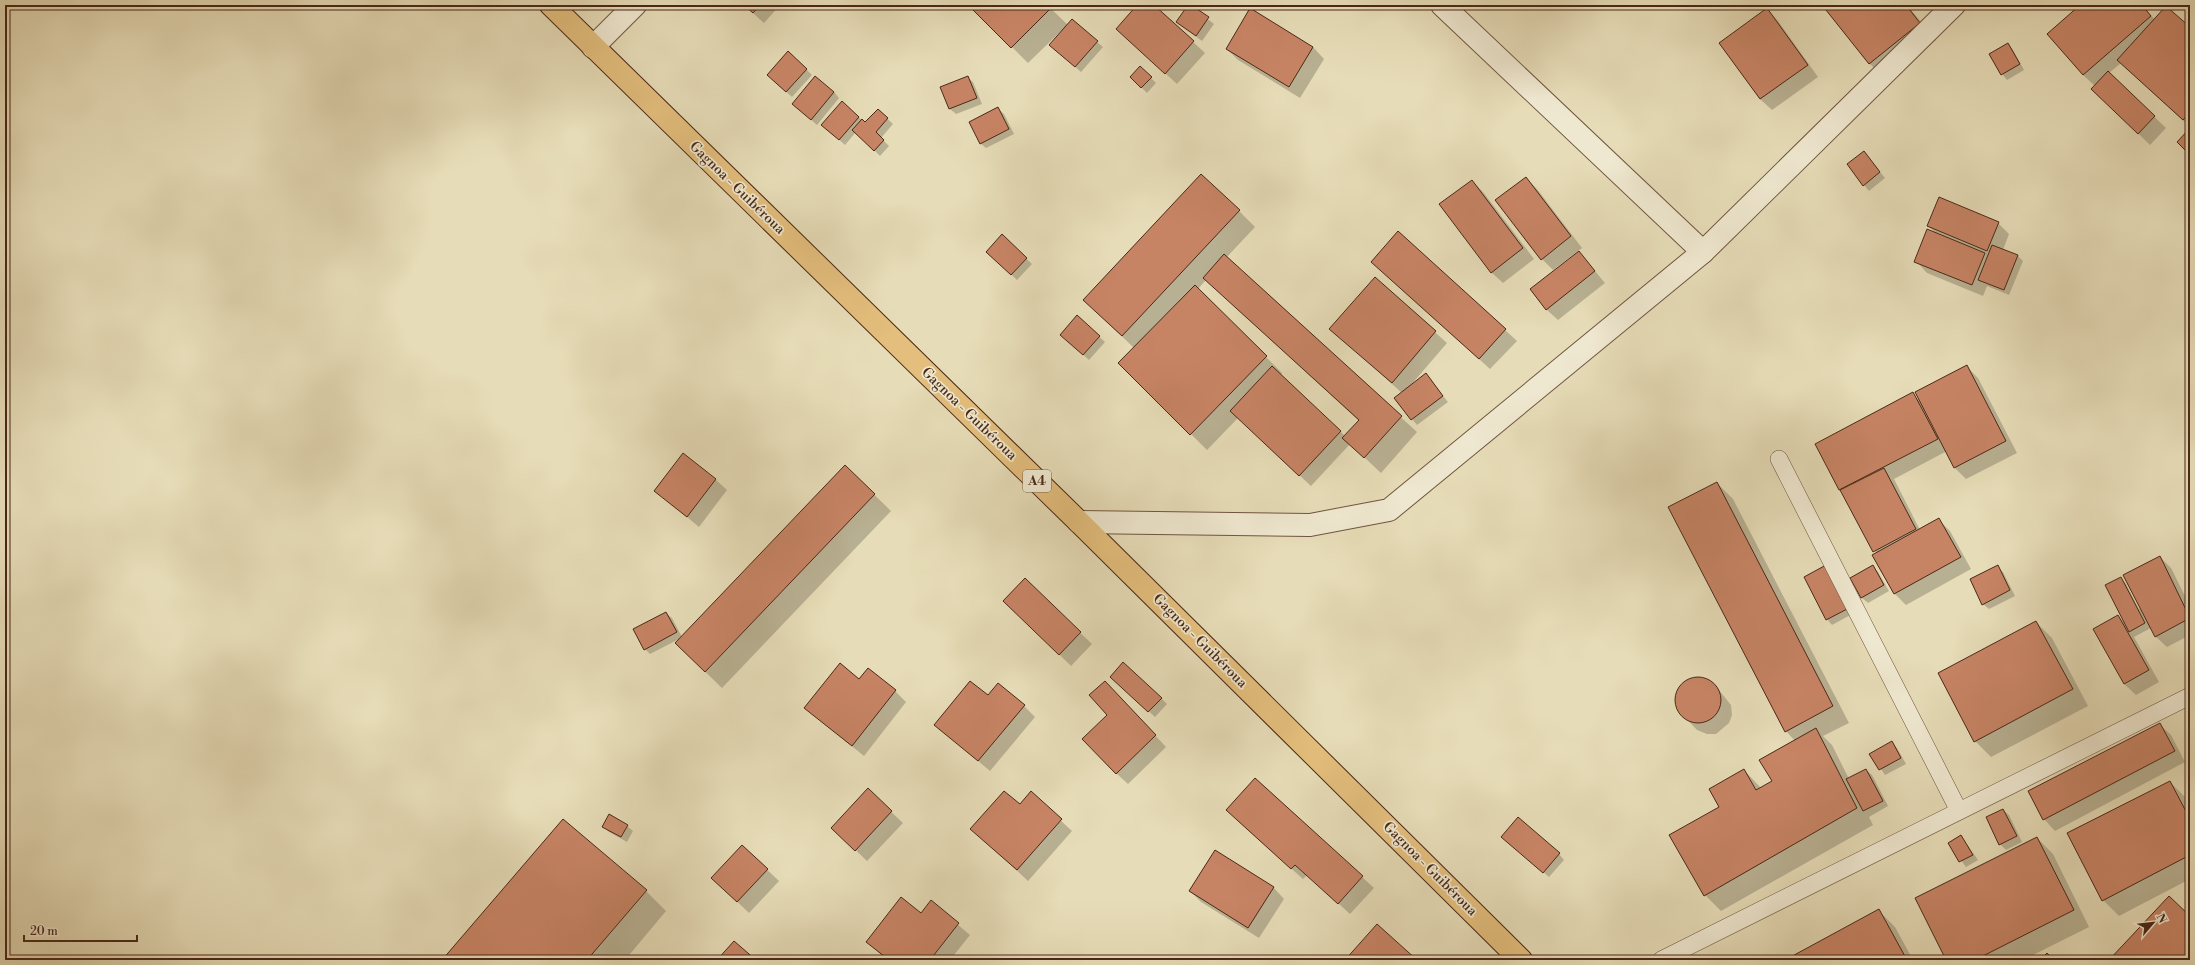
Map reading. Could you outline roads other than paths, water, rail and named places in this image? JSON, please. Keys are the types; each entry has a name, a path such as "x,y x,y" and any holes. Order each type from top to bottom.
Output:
{"main road":[{"name":"Gagnoa - Guibéroua","path":"551,5 1079,522 1521,960"}],"street":[{"path":"593,47 635,5"},
{"path":"1442,5 1702,252"},
{"path":"1079,522 1310,525 1389,510 1702,252 1954,5"}],"lane":[{"path":"1779,459 1959,811"},
{"path":"1661,960 2190,696"}]}
